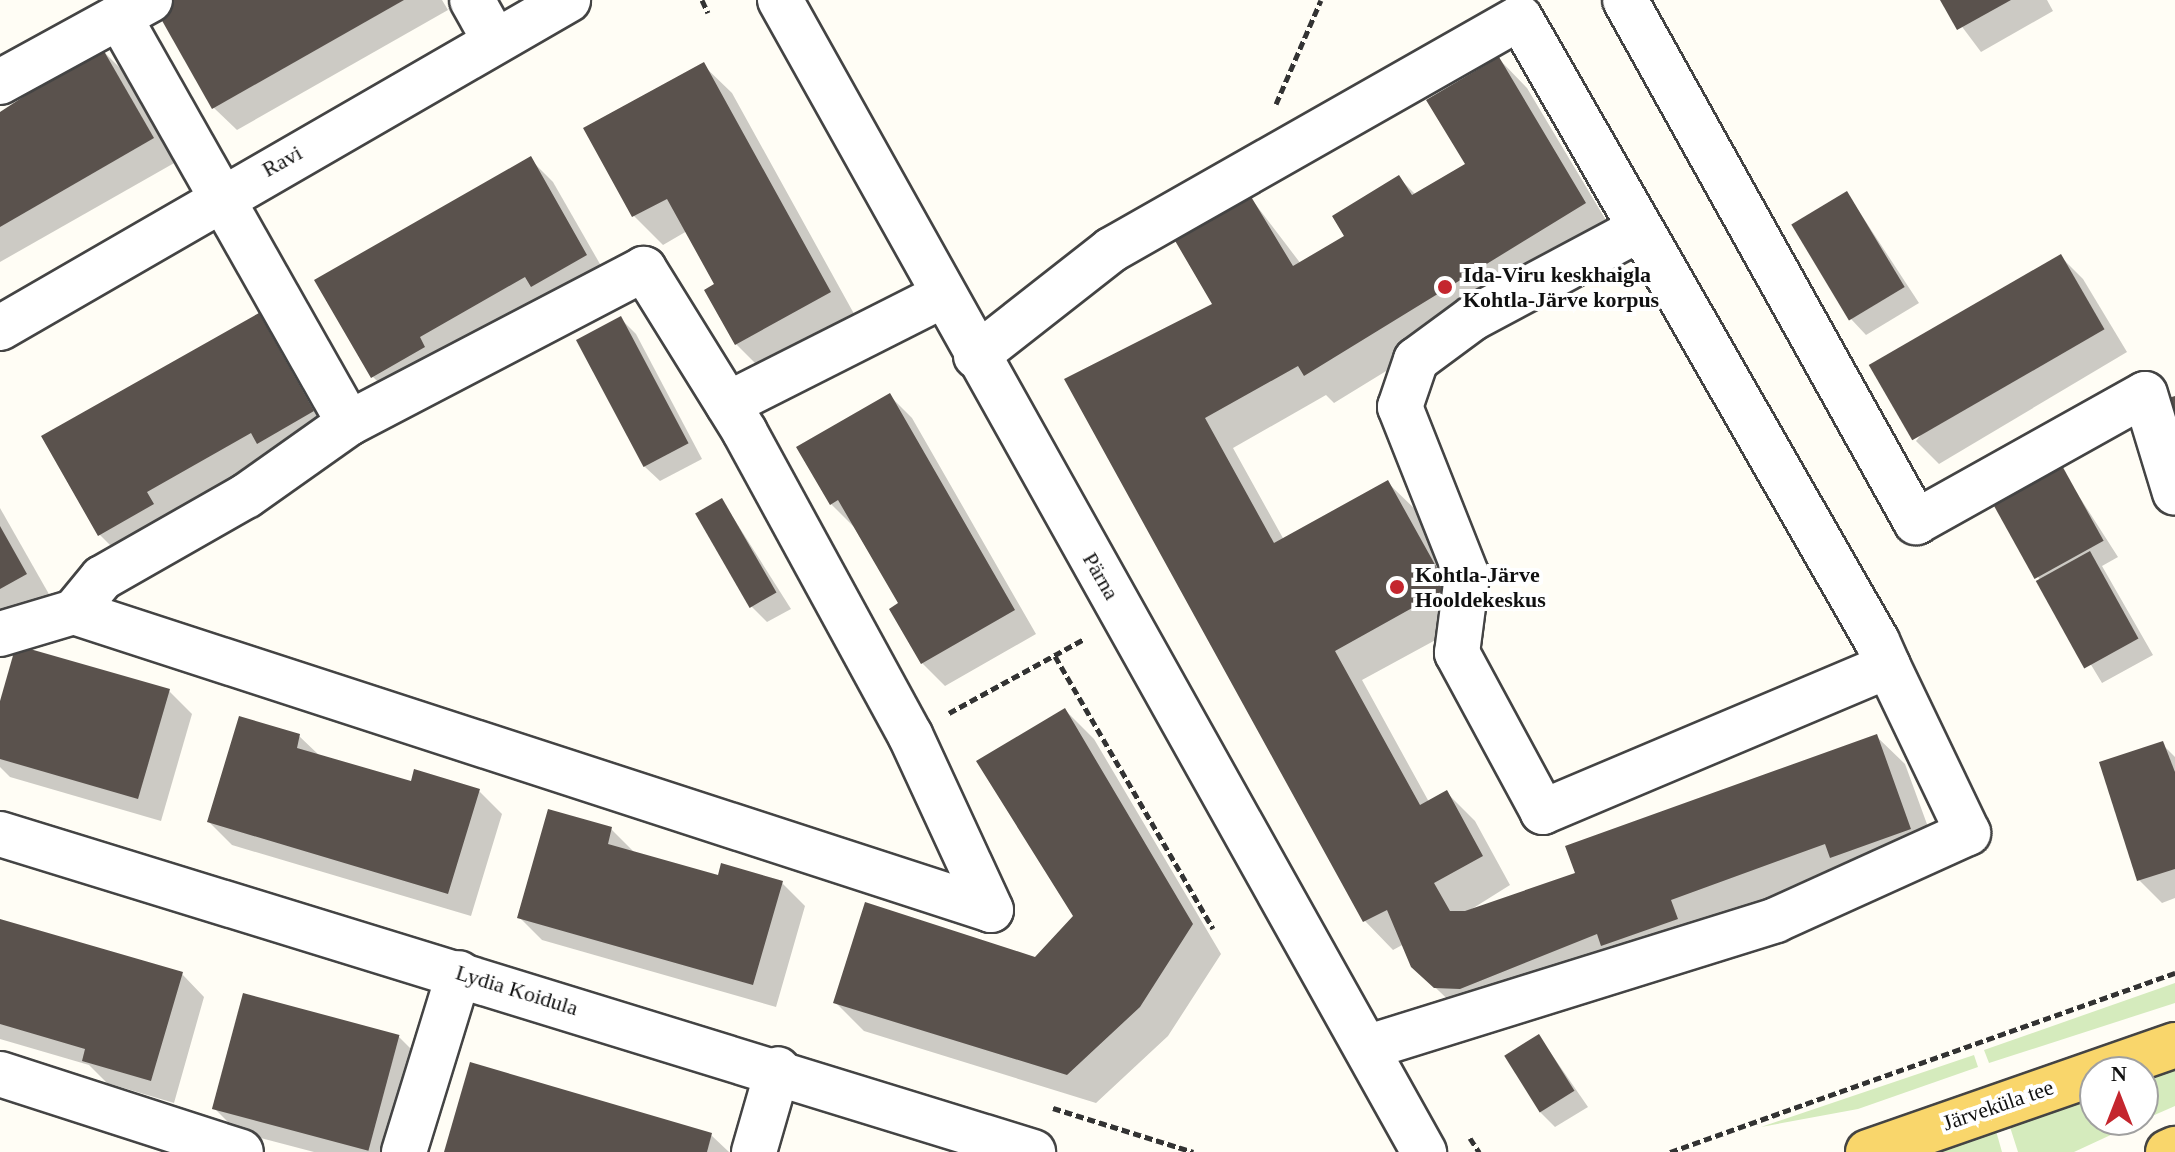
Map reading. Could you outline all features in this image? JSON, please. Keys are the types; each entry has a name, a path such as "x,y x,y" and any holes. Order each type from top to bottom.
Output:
{"main road":[{"name":"Järveküla tee","path":"1868,1152 2175,1045"},
{"path":"2168,1152 2175,1149"}],"street":[{"path":"472,0 495,41"},
{"name":"Ravi","path":"0,328 224,193 568,0"},
{"name":"Pärna","path":"780,0 942,296 1369,1047 1424,1152"},
{"path":"1625,0 1916,522 2145,394 2175,493"},
{"path":"0,82 134,8 224,193 349,423"},
{"path":"976,356 1111,250 1537,9 1640,229 1888,666 1968,833 1776,920 1369,1047"},
{"path":"1640,229 1473,318 1416,360 1400,407 1467,576 1457,653 1543,812 1888,666"},
{"path":"0,634 74,612 102,578 246,496 349,423 644,269 728,404 910,735 991,910 74,612"},
{"path":"728,404 942,296"},
{"name":"Lydia Koidula","path":"0,834 778,1069 1033,1152"},
{"path":"404,1152 459,973"},
{"path":"754,1152 778,1069"},
{"path":"0,1074 241,1152"}],"path":[{"path":"702,0 708,13"},
{"path":"1286,152 1276,101 1321,0"},
{"path":"910,735 1090,635 1083,622"},
{"path":"1055,656 1213,929"},
{"path":"1670,1152 2175,973"}],"green space":[{"path":"2175,983 2175,1003 1989,1063 1984,1050"},
{"path":"1974,1055 1978,1067 1858,1109 1761,1127"},
{"path":"2175,1069 2175,1106 2159,1113 2159,1074"},
{"path":"2079,1102 2079,1136 2108,1136 2074,1152 2018,1152 2010,1127"},
{"path":"1996,1131 2002,1152 1933,1152"}],"building":[{"path":"173,0 404,0 212,109 156,10"},
{"path":"1940,0 2011,0 1957,30"},
{"path":"101,46 154,138 0,227 0,112"},
{"path":"1499,57 1586,203 1304,376 1298,366 1205,418 1274,543 1388,480 1448,588 1335,651 1420,805 1447,790 1483,856 1434,883 1450,911 1465,911 1575,873 1565,846 1877,734 1911,829 1830,858 1825,844 1671,900 1678,919 1601,946 1597,934 1460,989 1434,988 1411,967 1387,910 1363,922 1064,379 1212,304 1174,239 1250,195 1293,266 1344,236 1332,216 1399,175 1412,195 1465,164 1426,100"},
{"path":"704,62 831,292 735,345 704,290 714,284 667,199 632,217 583,128"},
{"path":"531,156 587,255 531,287 525,277 420,337 425,347 371,378 314,280"},
{"path":"1847,191 1905,287 1849,320 1791,224"},
{"path":"2061,254 2104,329 1912,440 1869,365"},
{"path":"259,313 314,411 257,444 251,433 147,492 154,504 98,536 41,436"},
{"path":"621,316 689,443 644,467 576,340"},
{"path":"890,393 1015,610 921,664 889,609 898,603 838,500 830,505 796,447"},
{"path":"2175,396 2175,429 2165,399"},
{"path":"2060,462 2104,541 2035,579 1991,500"},
{"path":"722,498 776,592 750,608 695,514"},
{"path":"0,526 27,574 0,589"},
{"path":"2090,551 2138,638 2084,669 2036,581"},
{"path":"16,645 170,689 138,799 0,759 0,701"},
{"path":"1065,708 1193,924 1140,1007 1067,1075 833,1003 865,902 1035,957 1073,916 976,761"},
{"path":"239,716 300,734 297,748 411,781 414,769 480,789 448,894 207,822"},
{"path":"2163,741 2175,772 2175,869 2137,881 2099,762"},
{"path":"548,809 612,827 608,844 718,875 721,863 783,881 753,985 517,918"},
{"path":"0,919 183,972 151,1081 82,1061 85,1049 0,1024"},
{"path":"243,993 399,1035 368,1151 212,1109"},
{"path":"1539,1034 1575,1091 1540,1113 1504,1056"},
{"path":"470,1062 712,1133 707,1152 444,1152"}],"place":[{"name":"Ida-Viru keskhaigla Kohtla-Järve korpus","path":"1445,287"},
{"name":"Kohtla-Järve Hooldekeskus","path":"1397,587"}]}
